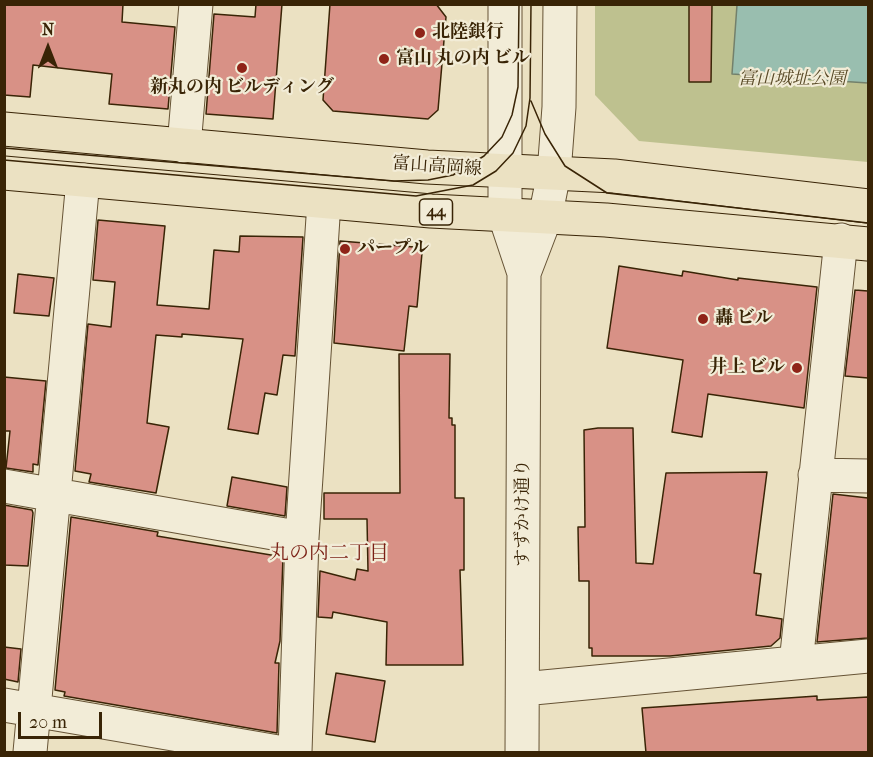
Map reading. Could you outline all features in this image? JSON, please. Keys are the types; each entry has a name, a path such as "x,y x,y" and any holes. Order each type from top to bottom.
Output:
{"main road":[{"name":"富山高岡線","path":"4,129 184,146 507,171 614,176 868,206"},
{"name":"44","path":"4,173 324,202 505,216 606,220 855,242"}],"street":[{"path":"184,146 196,4"},
{"path":"505,4 507,171 505,216 524,273"},
{"path":"524,273 545,218 554,173 560,107 560,4"},
{"path":"30,753 19,708 54,495 84,180"},
{"path":"295,753 302,538 324,202"},
{"path":"796,663 815,475 855,242"},
{"name":"すずかけ通り","path":"522,753 524,273"},
{"path":"815,475 868,476"},
{"path":"4,486 302,538"},
{"path":"523,689 868,656"},
{"path":"19,708 278,753"}],"green space":[{"name":"富山城址公園","path":"595,5 868,5 868,162 639,141 595,95"}],"shaded area":[{"path":"737,5 868,5 868,83 732,74"}],"building":[{"path":"4,4 123,4 122,22 175,27 168,109 109,104 112,74 33,65 30,97 4,95"},
{"name":"新丸の内 ビルディング","path":"256,4 282,4 273,119 206,114 214,14 255,17"},
{"name":"富山 丸の内 ビル","path":"330,4 436,4 446,17 438,110 428,119 333,111 323,100"},
{"path":"689,4 712,4 711,82 689,82"},
{"path":"98,220 165,226 157,305 209,309 214,250 239,252 240,236 303,237 295,356 283,355 277,395 265,393 258,434 228,429 243,339 182,334 182,337 156,335 147,423 169,427 156,493 89,482 91,474 75,471 88,324 111,327 115,282 93,280"},
{"path":"340,241 414,247 422,253 417,307 409,306 404,351 334,343"},
{"path":"619,266 682,276 683,271 738,280 738,278 817,287 804,408 708,394 702,437 672,432 683,360 607,348"},
{"path":"18,274 54,278 49,316 14,313"},
{"path":"855,290 868,291 868,378 845,376"},
{"path":"399,354 450,354 449,418 452,418 452,425 455,425 455,498 464,498 464,570 460,570 463,665 386,665 387,622 333,612 332,618 318,617 320,571 355,580 357,569 368,571 367,519 324,519 324,493 400,493"},
{"path":"4,377 46,381 38,465 33,464 33,472 6,468 10,431 4,431"},
{"path":"633,428 636,563 653,564 666,473 767,472 754,573 761,574 756,615 782,619 780,638 771,646 670,656 592,656 592,648 589,648 589,581 579,581 578,527 585,527 584,430"},
{"path":"232,477 287,487 285,516 227,506"},
{"path":"833,494 868,498 868,638 817,642"},
{"path":"4,505 32,510 28,566 4,565"},
{"path":"71,517 158,532 157,536 283,557 280,641 275,663 279,663 277,733 64,696 65,692 55,690"},
{"path":"4,647 21,649 18,682 4,679"},
{"path":"336,673 385,681 375,742 326,734"},
{"path":"817,696 817,700 868,697 868,753 646,753 642,708"}],"tram line":[{"path":"4,148 394,181 428,180 453,175 484,156 502,137 512,115 518,87 519,4"},
{"path":"4,160 416,196 473,185 496,171 513,153 526,126 530,98 531,4"},
{"path":"531,101 545,134 565,166 607,193 868,223"}],"place":[{"name":"北陸銀行","path":"420,33"},
{"name":"富山 丸の内 ビル","path":"384,59"},
{"name":"新丸の内 ビルディング","path":"242,68"},
{"name":"パープル","path":"345,249"},
{"name":"轟 ビル","path":"703,319"},
{"name":"井上 ビル","path":"797,368"}],"district":[{"name":"丸の内二丁目","path":"329,554"}]}
